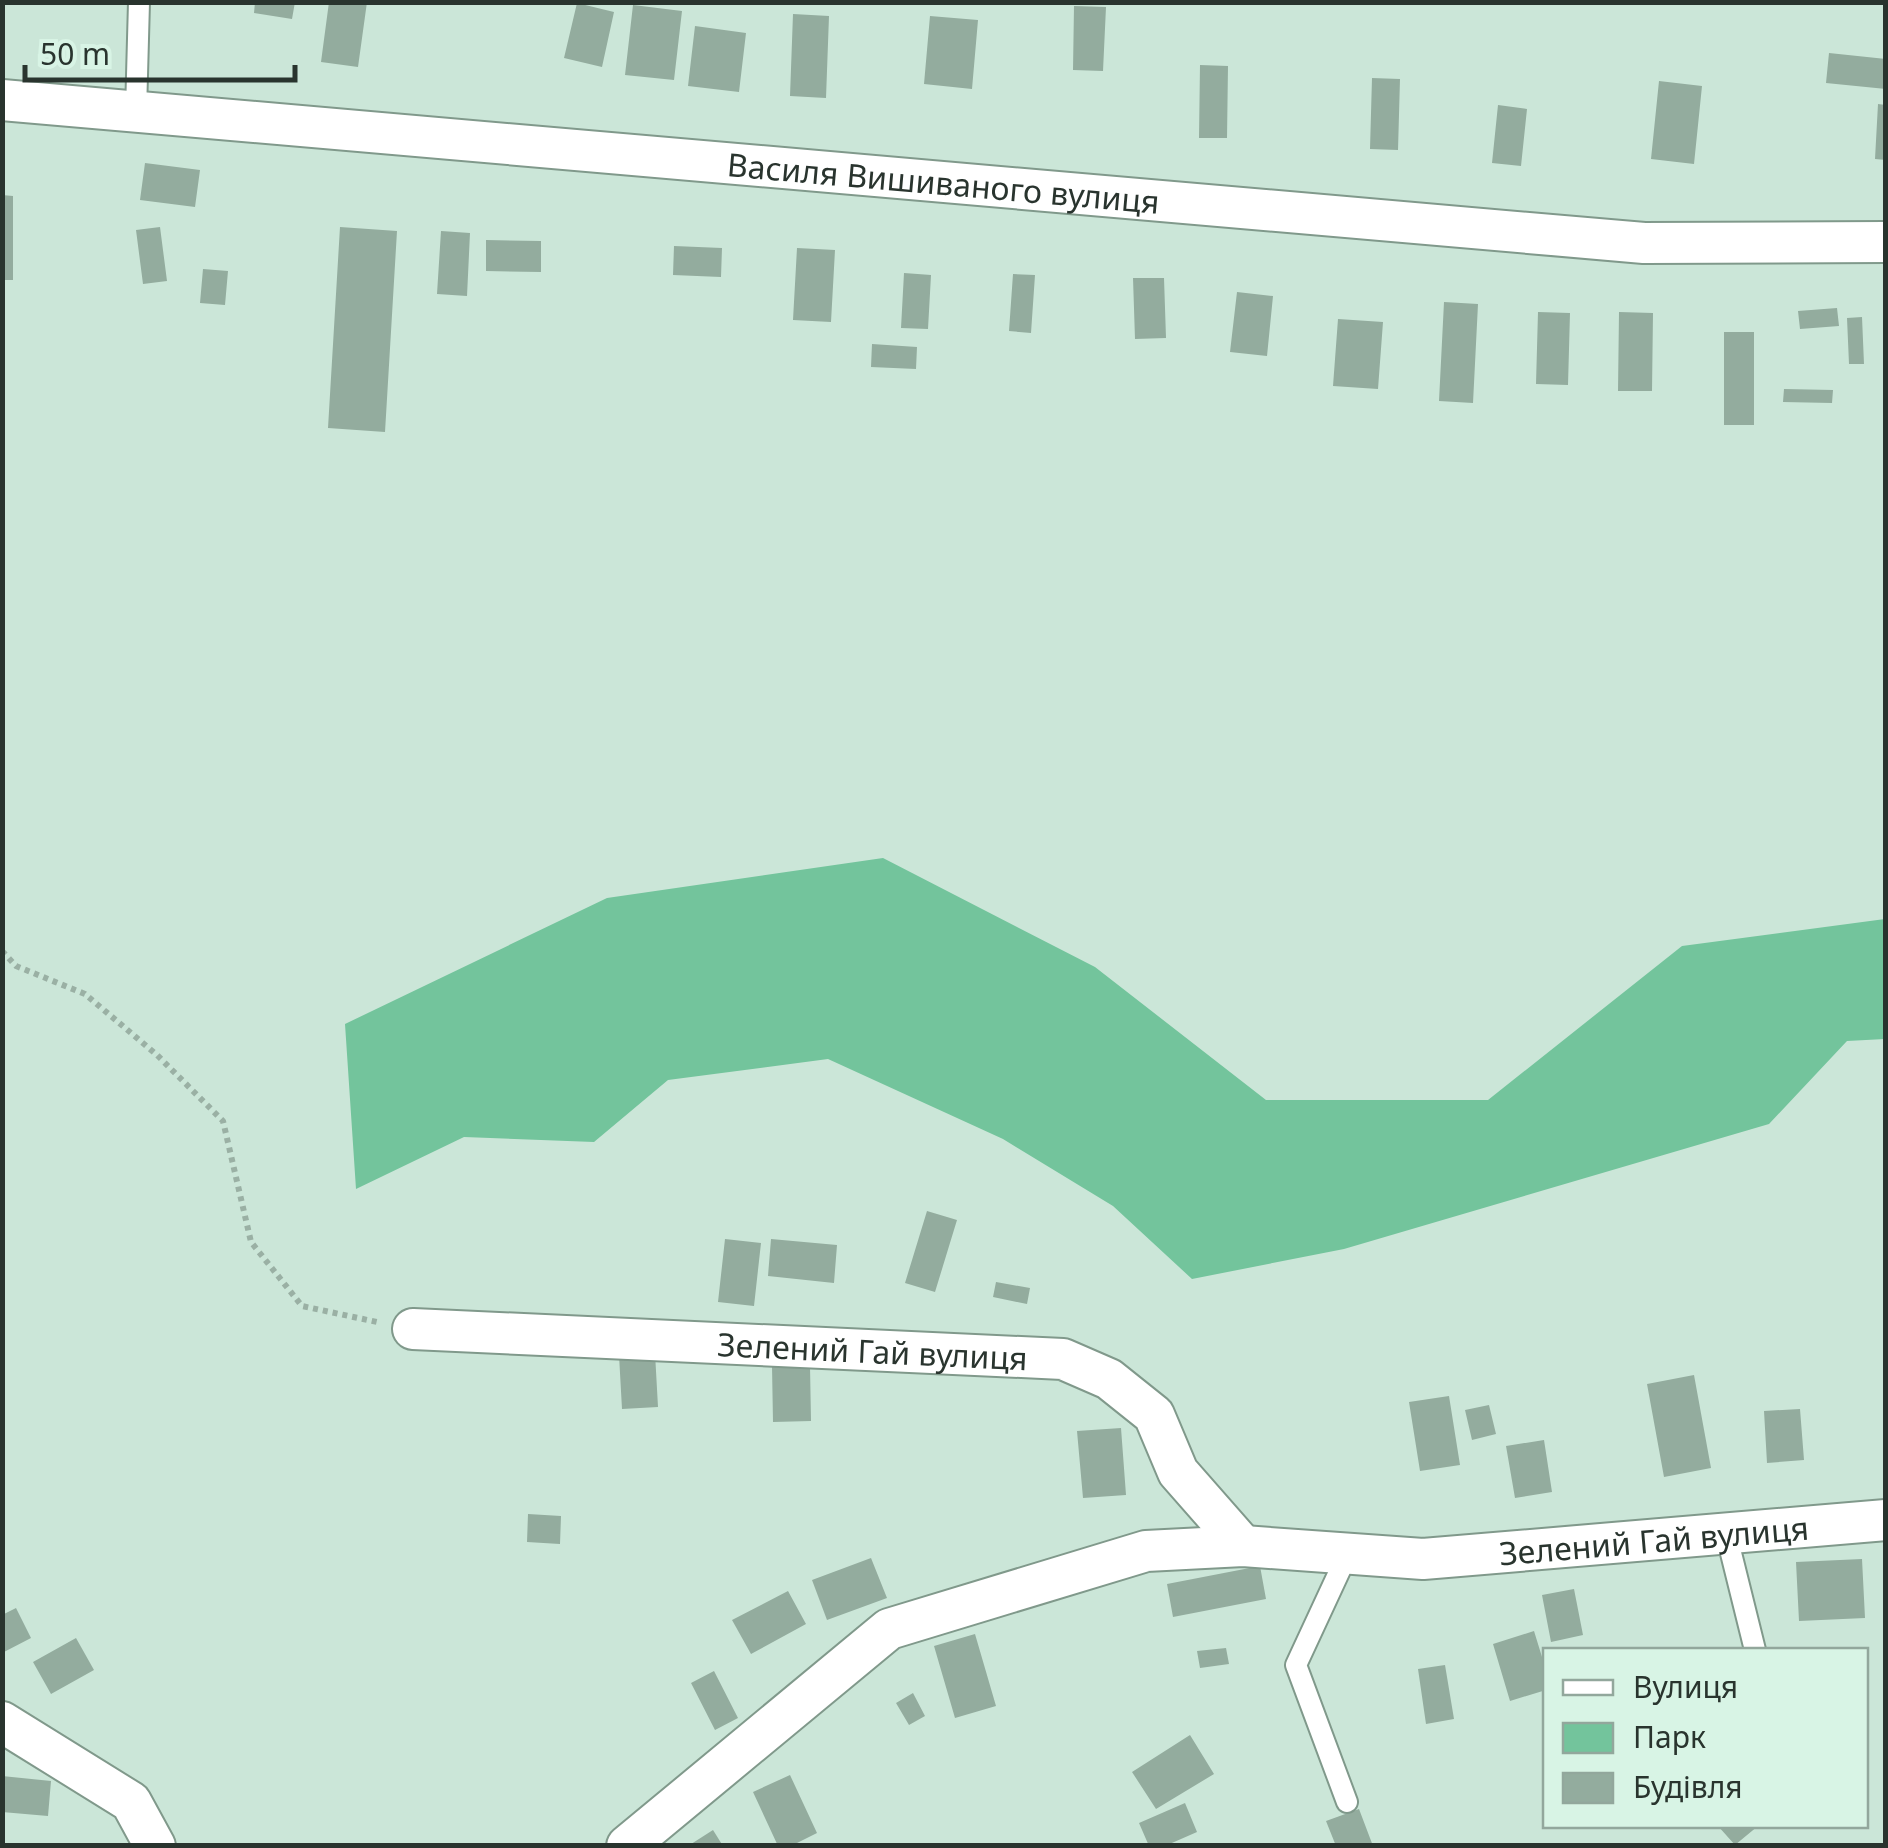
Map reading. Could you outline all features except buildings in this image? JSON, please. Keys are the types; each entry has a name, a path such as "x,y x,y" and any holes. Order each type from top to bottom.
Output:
{"street":[{"name":"Василя Вишиваного вулиця","path":"2,100 1644,243 1886,242"},
{"name":"Зелений Гай вулиця","path":"413,1329 1064,1359 1110,1379 1154,1414 1178,1472 1243,1546"},
{"name":"Зелений Гай вулиця","path":"628,1846 888,1629 1146,1550 1243,1546 1424,1559 1886,1520"},
{"path":"2,1722 131,1802 155,1846"}],"lane":[{"path":"136,112 139,2"},
{"path":"1726,1532 1755,1648"},
{"path":"1348,1554 1296,1665 1348,1802"}],"path":[{"path":"2,951 16,966 85,994 158,1055 223,1121 251,1242 302,1306 413,1329"}],"green space":[{"path":"883,858 1095,967 1266,1100 1488,1100 1682,946 1885,919 1885,1039 1847,1041 1769,1124 1344,1249 1192,1279 1113,1206 1003,1139 828,1059 668,1080 594,1142 464,1137 356,1189 345,1024 607,898"}]}
